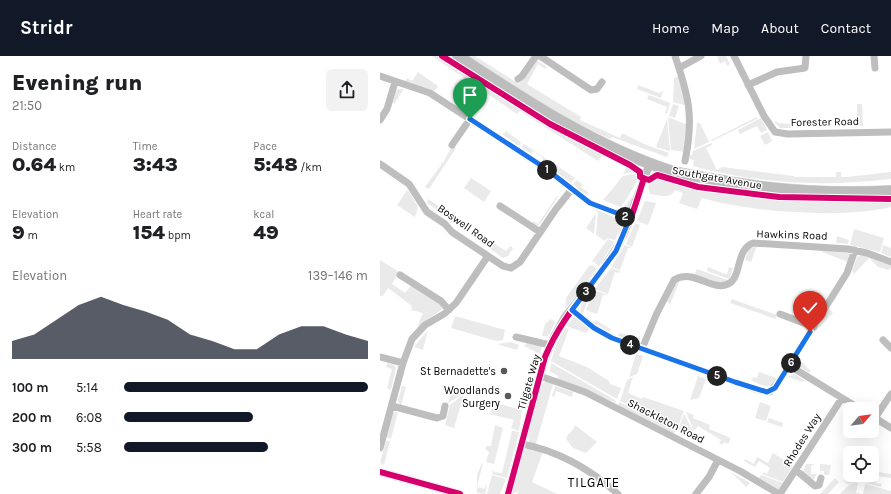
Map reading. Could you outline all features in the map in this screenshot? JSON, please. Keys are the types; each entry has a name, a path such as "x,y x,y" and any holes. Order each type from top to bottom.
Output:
{"main road":[{"name":"Southgate Avenue","path":"458,56 500,84 571,127 650,163 672,171 732,183 792,190 891,191"},
{"name":"Southgate Avenue","path":"862,191 891,186"}],"street":[{"path":"518,79 536,56"},
{"path":"540,56 591,90 597,89 602,82"},
{"path":"675,56 689,101 691,116 690,133 685,161"},
{"path":"679,68 701,56"},
{"name":"Forester Road","path":"734,56 767,123 775,132 780,134 891,132"},
{"path":"748,85 777,72 805,68 806,56"},
{"path":"874,56 875,68"},
{"path":"380,76 430,93 545,168 590,203 630,218"},
{"path":"380,120 387,109 395,82"},
{"path":"452,145 470,119"},
{"name":"Tilgate Way","path":"508,494 540,376 550,345 560,326 616,251 650,163"},
{"name":"Boswell Road","path":"380,164 409,184 427,212 503,266 514,267 520,262 556,208 572,189"},
{"path":"500,206 540,232"},
{"name":"Hawkins Road","path":"642,349 668,289 677,278 687,276 722,286 728,284 733,281 745,249 753,243 855,250 891,262"},
{"path":"572,310 602,333 642,349 767,392 773,390 790,366 847,273 855,250"},
{"path":"380,448 403,363 412,339 418,330 449,310 459,300 488,256"},
{"path":"400,275 441,301 449,310"},
{"path":"780,314 814,327"},
{"path":"516,337 550,345"},
{"path":"883,340 891,348"},
{"path":"380,357 403,363"},
{"path":"790,366 849,402"},
{"name":"Shackleton Road","path":"540,376 581,390 718,460 779,494"},
{"path":"879,409 891,394"},
{"name":"Rhodes Way","path":"779,494 796,471 842,398"},
{"path":"392,406 437,418 443,416 445,406"},
{"path":"879,421 891,428"},
{"path":"522,444 563,456 586,469 618,494"},
{"path":"696,494 718,460"},
{"path":"796,471 815,486 818,485 821,478"},
{"path":"380,472 460,494"}],"shaded area":[{"path":"432,56 441,56 548,124 638,171 623,174 627,166 602,156 598,161 520,111 517,114"},
{"path":"467,56 475,56 519,84 536,60 547,67 545,69 538,64 527,84 581,117 580,120 620,138 622,133 644,144 669,153 667,157 612,137 610,139 591,130 537,100"},
{"path":"726,56 730,64 727,66 725,61 720,64 717,57"},
{"path":"418,72 438,86 435,91 405,81 407,78 412,81"},
{"path":"679,76 684,105 673,102 674,78"},
{"path":"638,85 659,93 663,91 661,98 637,89"},
{"path":"404,89 394,104 393,102 396,90"},
{"path":"649,95 670,103 667,114 665,113 667,107 647,99"},
{"path":"673,104 679,106 675,118 669,116"},
{"path":"857,104 862,104 863,126 857,126"},
{"path":"668,117 688,125 684,152 671,150"},
{"path":"757,117 757,119 712,141 711,140"},
{"path":"761,118 767,130 761,133 757,126 740,134 738,130"},
{"path":"667,119 670,149 669,151 656,147"},
{"path":"774,121 778,123 790,124 791,128 780,128"},
{"path":"697,123 700,123 709,142 694,149"},
{"path":"506,131 521,142 519,146 503,135"},
{"path":"768,132 772,141 765,145 760,136"},
{"path":"711,143 712,145 706,148 717,170 722,167 794,177 836,177 836,172 841,172 841,177 847,177 891,172 891,179 841,183 791,182 742,177 693,166 694,160 690,159 689,155 692,155 693,151"},
{"path":"524,144 548,160 546,164 542,161 543,158 533,151 531,154 521,147"},
{"path":"452,146 456,148 429,189 425,187 441,165 441,162 443,163"},
{"path":"550,161 575,178 571,183 547,165"},
{"path":"640,173 635,185 621,207 603,200 623,176"},
{"path":"471,178 491,191 484,202 464,188"},
{"path":"657,178 668,178 704,189 774,197 844,201 891,200 891,207 848,213 796,212 745,207 702,198 697,209 679,203 683,193 675,190 667,196 650,194 648,186"},
{"path":"576,180 583,184 581,187 588,192 587,194 581,193 573,184"},
{"path":"407,190 418,207 415,217 397,205"},
{"path":"557,196 558,197 541,223 537,226 532,223 533,221 538,224"},
{"path":"632,197 632,204 627,213 623,214 623,208"},
{"path":"428,199 445,210 443,214 427,203"},
{"path":"645,201 656,203 648,225 637,221"},
{"path":"591,207 618,219 621,229 615,240 607,238 605,241 596,235 598,212"},
{"path":"596,213 594,234 586,228"},
{"path":"635,223 640,225 632,247 626,244"},
{"path":"854,229 884,238 880,252 850,245"},
{"path":"837,236 849,240 848,244 836,243"},
{"path":"608,239 614,242 599,266 592,261"},
{"path":"490,241 506,251 510,246 513,248 508,256 503,258 486,246"},
{"path":"625,245 632,248 628,248 620,270 611,267"},
{"path":"883,245 891,248 891,257 881,253"},
{"path":"757,246 751,262 745,260 749,249"},
{"path":"822,250 848,253 850,255 848,262 822,252"},
{"path":"861,255 870,257 854,274 852,271 857,257"},
{"path":"871,258 891,266 891,268 889,270 878,267 870,259"},
{"path":"380,260 399,272 392,284 405,293 411,286 441,304 443,308 417,327 423,313 411,310 412,306 388,288 383,296 380,296"},
{"path":"592,265 597,269 565,309 566,298 589,266"},
{"path":"708,267 725,274 727,274 729,267 733,268 729,279 707,271"},
{"path":"611,268 620,271 619,273 615,272 608,294 595,289"},
{"path":"697,269 730,281 721,283 694,275"},
{"path":"676,282 679,282 670,305 666,300"},
{"path":"594,290 608,295 603,295 597,314 586,310"},
{"path":"590,293 583,314 580,311 582,303"},
{"path":"732,299 777,315 776,319 730,303"},
{"path":"829,308 833,313 819,328 817,327"},
{"path":"800,311 816,316 810,321 799,318 797,315"},
{"path":"455,316 505,330 503,340 496,341 451,328"},
{"path":"574,317 590,328 586,333 566,326"},
{"path":"551,319 555,323 548,336 542,336 545,324"},
{"path":"595,320 611,329 610,332 594,323"},
{"path":"565,328 569,329 559,356 587,367 609,381 610,384 621,388 617,399 551,361 557,342"},
{"path":"428,330 423,350 414,347"},
{"path":"619,333 640,338 636,342 618,336"},
{"path":"511,342 519,345 517,350 497,344"},
{"path":"527,343 542,346 540,354 524,346"},
{"path":"636,354 643,356 637,374 629,377"},
{"path":"799,359 811,371 809,373 798,366"},
{"path":"387,363 394,365 396,368 391,390 387,388 392,369 386,367"},
{"path":"551,363 615,400 616,403 557,378 558,376 550,371"},
{"path":"759,372 776,378 771,385 763,386 752,381 753,377 757,378"},
{"path":"795,374 805,381 803,382 787,377"},
{"path":"698,376 706,379 699,398 690,400"},
{"path":"633,377 628,393 642,399 643,397 684,411 677,429 660,418 620,401 627,380"},
{"path":"546,381 553,384 536,444 529,443 528,435 541,385"},
{"path":"402,386 406,387 401,406 398,401"},
{"path":"555,386 573,392 572,397 556,391 554,397 552,396"},
{"path":"452,389 464,393 448,403"},
{"path":"464,394 454,428 445,425 450,405"},
{"path":"493,402 522,410 519,431 511,428 514,420 490,414"},
{"path":"619,402 658,419 676,430 674,434 618,406"},
{"path":"760,402 771,406 766,421 755,418"},
{"path":"398,412 391,439 386,437 391,416 393,413"},
{"path":"686,412 694,415 693,418 710,425 709,429 731,438 728,444 724,442 723,445 719,443 721,440 698,426 694,431"},
{"path":"684,414 693,431 690,437 678,429"},
{"path":"769,418 783,423 782,427 767,422"},
{"path":"495,425 503,428 494,464 486,462 489,452 485,449 487,446 491,446"},
{"path":"575,425 597,442 586,453 573,448 566,439"},
{"path":"509,430 519,432 507,478 492,474 493,469 494,472 502,473 512,431"},
{"path":"386,441 390,441 384,465 380,463"},
{"path":"528,447 543,452 532,482 557,494 517,494 519,491 512,494 523,452"},
{"path":"773,453 793,466 783,482 762,474 764,472 767,474 770,468 759,461 755,467 744,461 745,459 754,464 757,457 768,463"},
{"path":"483,463 477,487 477,475"},
{"path":"806,464 815,464 811,466 811,474 817,474 814,479 803,472"},
{"path":"820,464 831,465 829,475 824,475 824,471 820,471"},
{"path":"731,472 750,483 746,487"},
{"path":"879,472 891,474 891,478 879,476"},
{"path":"492,475 506,479 500,494 487,494"},
{"path":"761,475 783,483 778,490 759,478"},
{"path":"835,478 839,482 828,494 820,494"},
{"path":"845,482 858,482 847,484"},
{"path":"876,482 882,484 881,487 865,483"},
{"path":"858,483 856,493 862,494 840,494 849,485"},
{"path":"865,484 891,491 891,494 863,494"},
{"path":"486,485 485,494 477,493 477,487 485,489"}],"cycle path":[{"path":"442,56 550,124 630,165 640,172 640,177 649,180 657,175 698,187 779,197 891,199"},
{"path":"508,494 545,357 568,315 620,244 644,178"},
{"path":"380,472 460,494"}],"place":[{"name":"St Bernadette's","path":"504,371"},
{"name":"Woodlands Surgery","path":"508,396"}],"district":[{"name":"TILGATE","path":"594,482"}],"route":[{"path":"470,119 545,168 590,203 610,212 630,218 616,251 572,310 594,328 612,338 767,392 770,392 775,388 810,332"}]}
